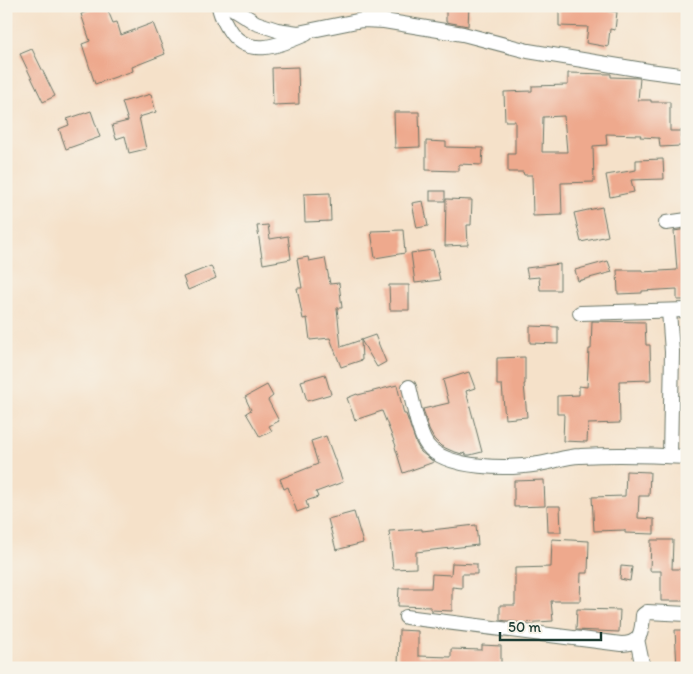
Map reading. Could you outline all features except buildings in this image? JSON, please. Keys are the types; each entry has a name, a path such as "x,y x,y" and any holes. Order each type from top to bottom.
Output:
{"street":[{"path":"219,6 220,14 232,34 249,47 262,48 286,42 311,31"},
{"path":"230,6 246,18 270,28 298,33 362,20 384,21 463,34 528,51 687,76"},
{"path":"666,223 687,220"},
{"path":"580,313 687,310"},
{"path":"669,311 672,352 670,456"},
{"path":"410,386 414,410 427,445 445,458 467,464 481,467 539,464 578,456 687,457"},
{"path":"406,617 621,644 632,643 637,639 641,632 643,615 647,612 687,614"},
{"path":"637,639 642,668"},
{"path":"621,644 638,668"}]}
